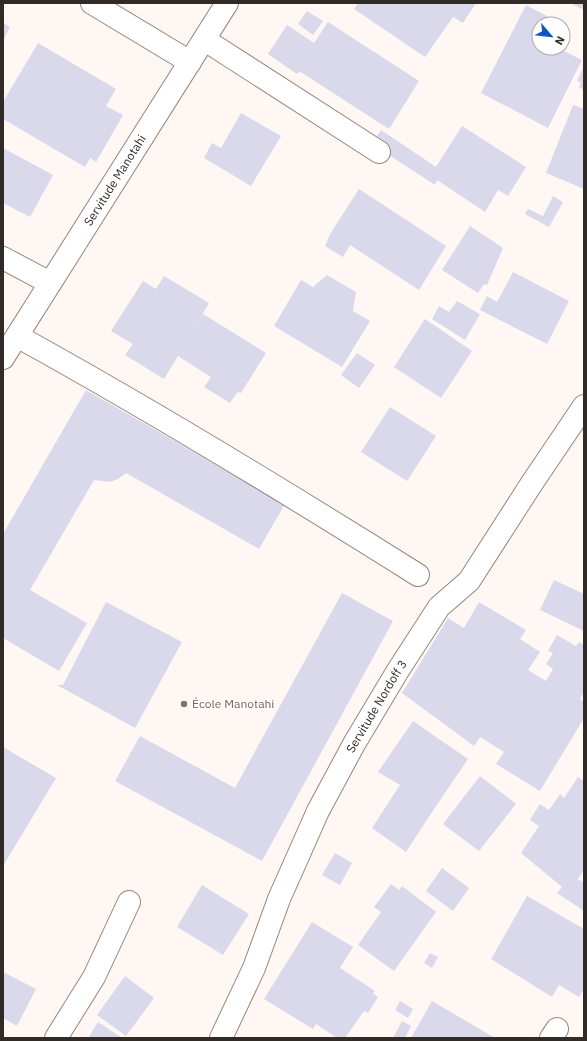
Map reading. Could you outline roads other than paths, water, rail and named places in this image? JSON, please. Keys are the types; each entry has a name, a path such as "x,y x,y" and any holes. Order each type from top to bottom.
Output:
{"street":[{"path":"92,3 190,62"},
{"name":"Servitude Manotahi","path":"3,358 227,3"},
{"path":"205,40 379,152"},
{"path":"3,258 50,283"},
{"path":"17,336 90,376 418,575"},
{"name":"Servitude Nordoff 3","path":"221,1038 254,968 279,899 318,811 354,744 397,672 440,607 469,581 584,406"},
{"path":"56,1038 94,977 129,902"}],"place":[{"name":"École Manotahi","path":"184,704"}]}
